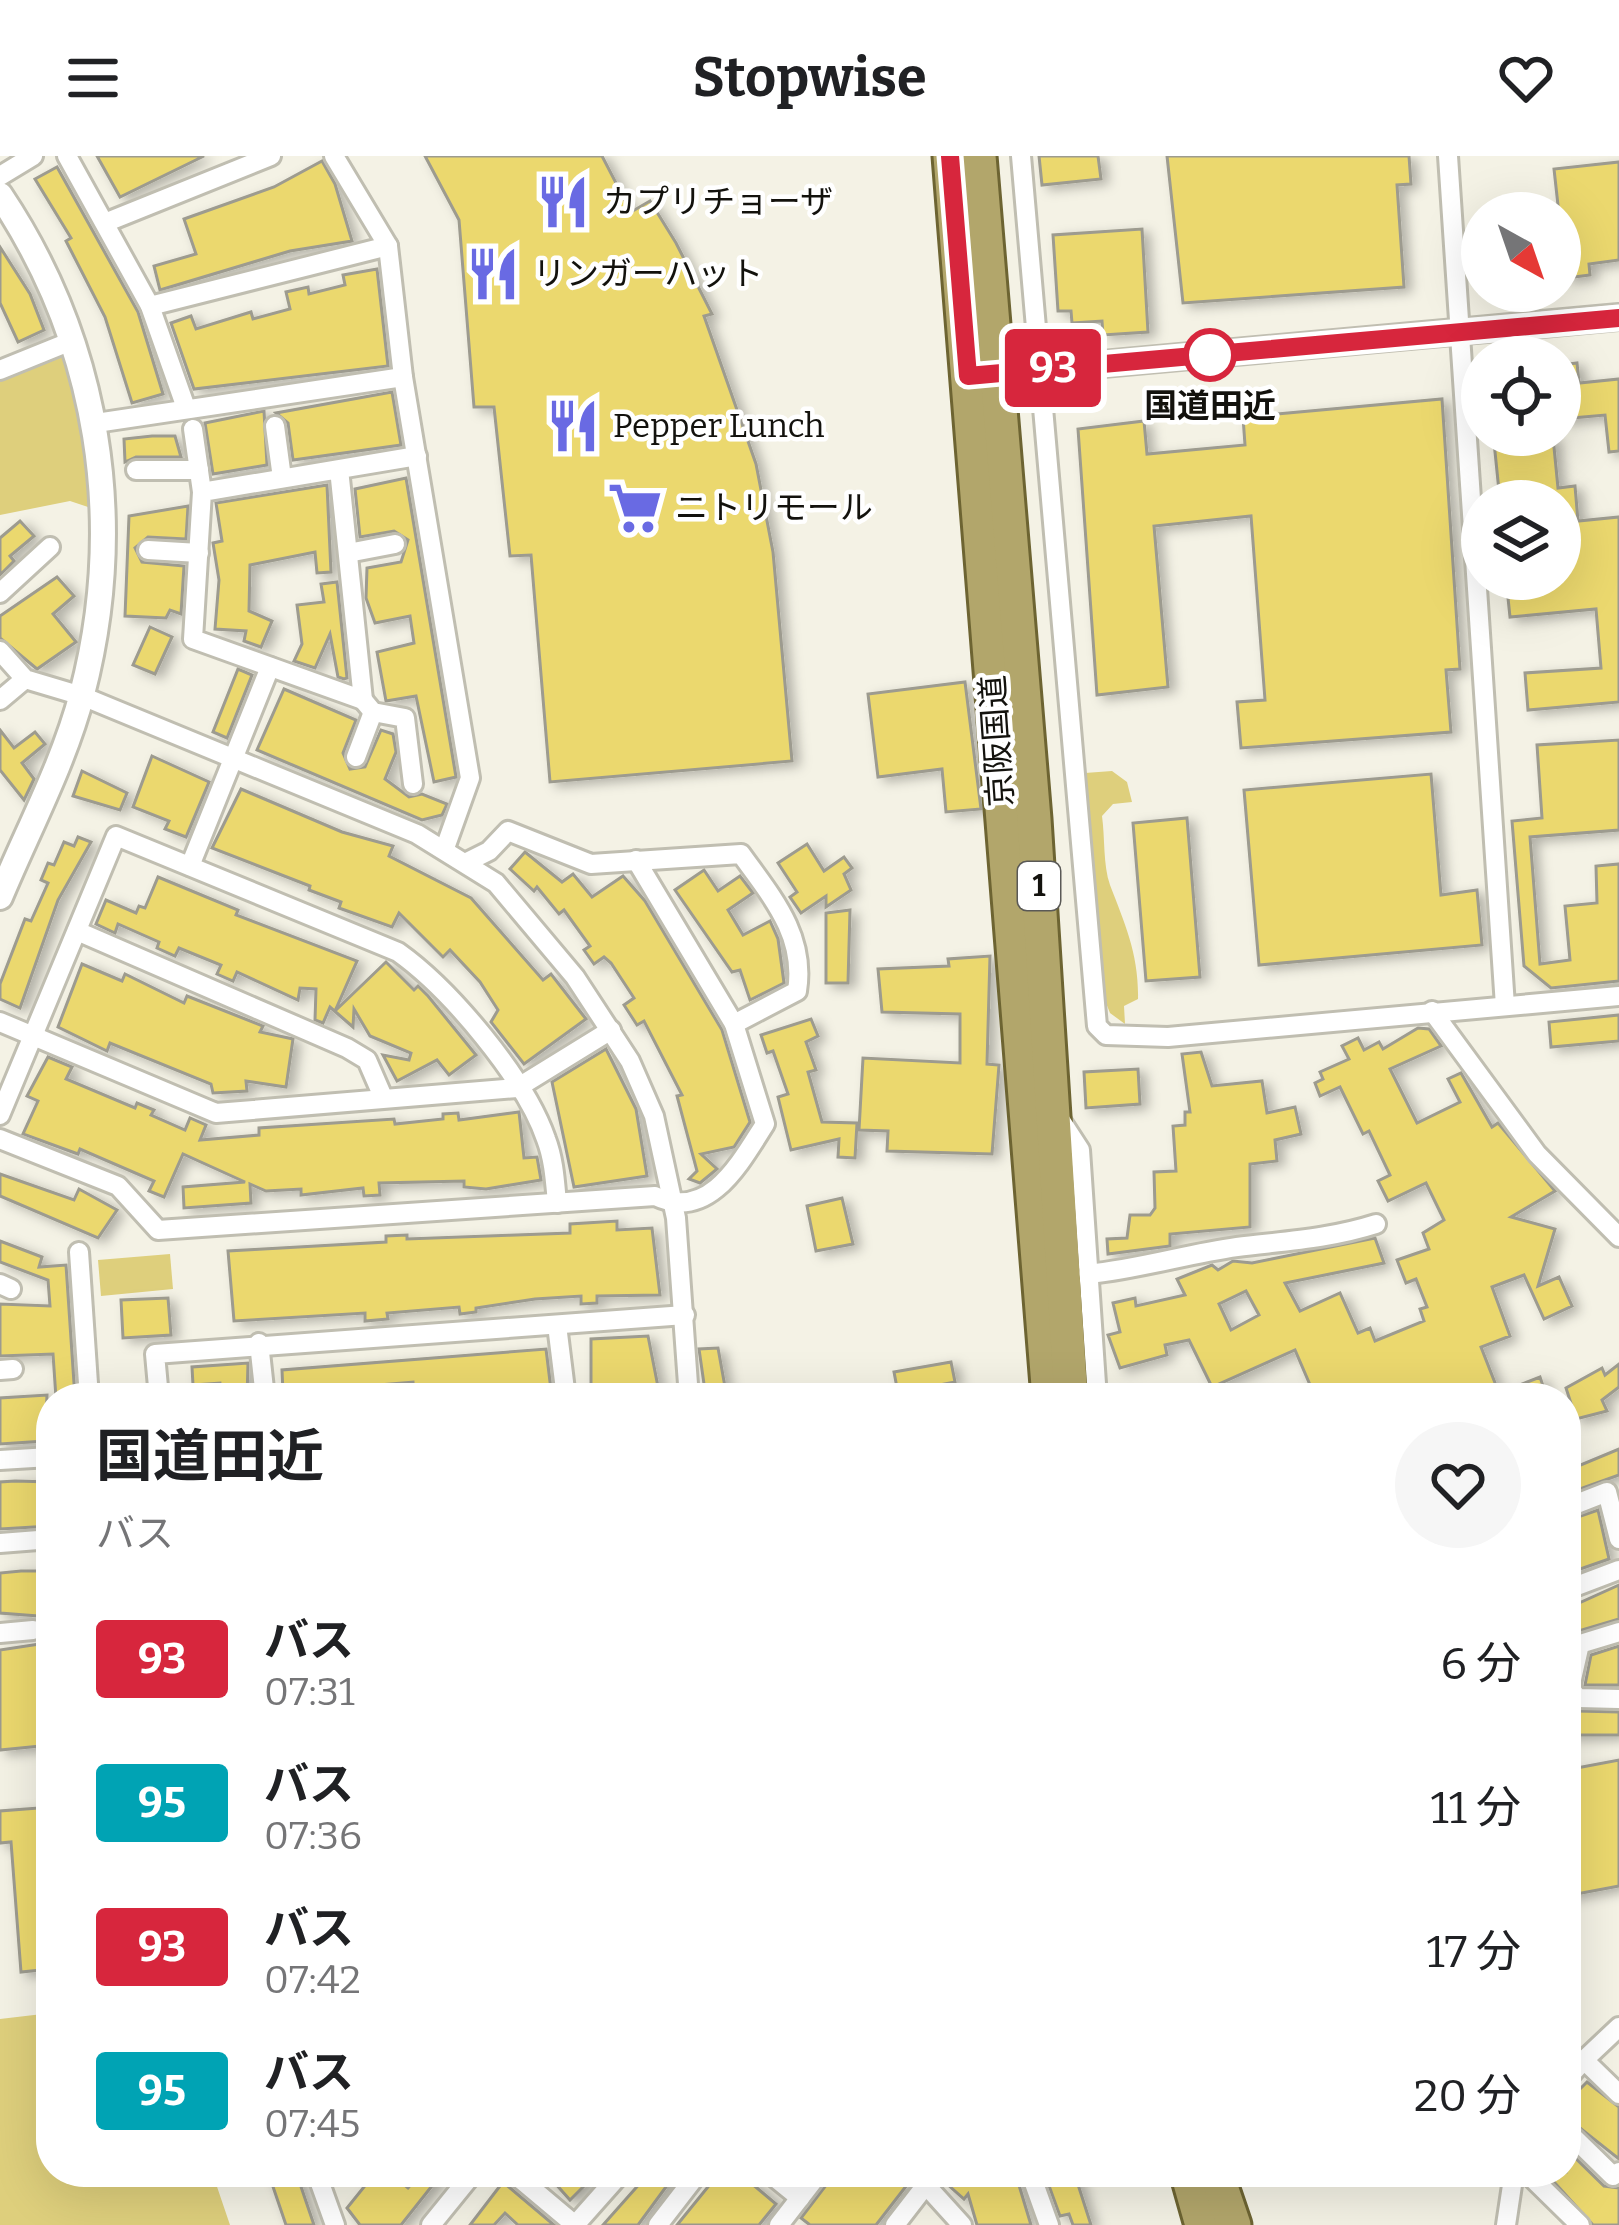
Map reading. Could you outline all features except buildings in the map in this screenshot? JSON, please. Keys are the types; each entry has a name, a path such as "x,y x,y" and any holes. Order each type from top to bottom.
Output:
{"highway":[{"name":"京阪国道","path":"950,156 982,375 1034,820 1070,1383"},
{"name":"京阪国道","path":"979,156 982,375 1048,1383"},
{"path":"1191,2187 1202,2225"},
{"path":"1221,2187 1234,2225"}],"street":[{"path":"0,176 33,156"},
{"path":"67,156 150,306 186,408"},
{"path":"107,222 271,156"},
{"path":"334,156 388,246 403,376 470,778 445,848"},
{"path":"1021,156 1094,1013 1106,1035 1168,1037 1619,996"},
{"path":"1448,156 1504,1006"},
{"path":"0,195 29,238 70,342 96,423 106,489 82,696 0,898"},
{"path":"150,306 388,246"},
{"path":"982,375 1619,317"},
{"path":"0,370 70,342"},
{"path":"96,423 403,376"},
{"path":"275,426 282,478"},
{"path":"193,429 202,491 193,639 405,718 413,784"},
{"path":"202,491 417,456"},
{"path":"339,469 368,706 356,757"},
{"path":"136,470 199,470"},
{"path":"348,553 395,544"},
{"path":"0,592 50,547"},
{"path":"148,550 200,553"},
{"path":"0,651 25,679 82,696 445,848 469,861 536,930 611,1030 654,1116 674,1205 688,1383"},
{"path":"190,866 270,667"},
{"path":"0,700 25,679"},
{"path":"469,861 489,851 508,830 591,865 742,854 784,915 796,943 797,991 734,1024"},
{"path":"0,1115 116,836 398,952 431,976 517,1088 545,1135 557,1203"},
{"path":"0,1139 118,1186 158,1230 655,1196 674,1205 700,1200 733,1175 765,1124 734,1024 636,860"},
{"path":"77,931 347,1048 367,1060 383,1096"},
{"path":"1432,1011 1538,1154 1619,1237"},
{"path":"0,1022 216,1113 517,1088 611,1030"},
{"path":"1053,1109 1080,1150 1096,1383"},
{"path":"1088,1274 1153,1268 1233,1247 1329,1239 1376,1224"},
{"path":"79,1252 87,1383"},
{"path":"158,1383 155,1354 685,1316"},
{"path":"557,1325 564,1383"},
{"path":"259,1343 263,1383"},
{"path":"0,1460 36,1458"},
{"path":"1581,1503 1613,1491 1619,1539"},
{"path":"0,1543 36,1540"},
{"path":"1581,1584 1619,1570"},
{"path":"0,1633 33,1630"},
{"path":"1581,1644 1619,1632"},
{"path":"1581,1698 1619,1699"},
{"path":"1581,2063 1619,2027"},
{"path":"1584,2060 1619,2094"},
{"path":"1581,2145 1612,2176 1619,2172"},
{"path":"321,2187 335,2225"},
{"path":"431,2225 462,2187"},
{"path":"530,2187 575,2225 609,2187"},
{"path":"658,2225 687,2187"},
{"path":"786,2187 800,2198"},
{"path":"778,2225 808,2187"},
{"path":"895,2225 919,2187"},
{"path":"934,2187 962,2225"},
{"path":"1035,2187 1049,2225"},
{"path":"1506,2225 1512,2187"},
{"path":"1541,2187 1580,2225"}],"shaded area":[{"path":"66,354 96,477 94,509 70,501 0,515 0,378"},
{"path":"1112,771 1127,782 1132,802 1113,804 1102,816 1108,877 1136,968 1138,999 1124,1006 1125,1024 1110,1013 1102,993 1085,773"},
{"path":"170,1254 173,1289 101,1296 98,1260"},
{"path":"36,2015 36,2187 217,2187 230,2225 0,2225 0,2019"}],"bus line":[{"name":"93","path":"950,156 968,376 1619,318"}],"place":[{"name":"カプリチョーザ","path":"563,202"},
{"name":"リンガーハット","path":"493,274"},
{"name":"国道田近","path":"1210,355"},
{"name":"Pepper Lunch","path":"573,426"},
{"name":"ニトリモール","path":"635,508"}]}
